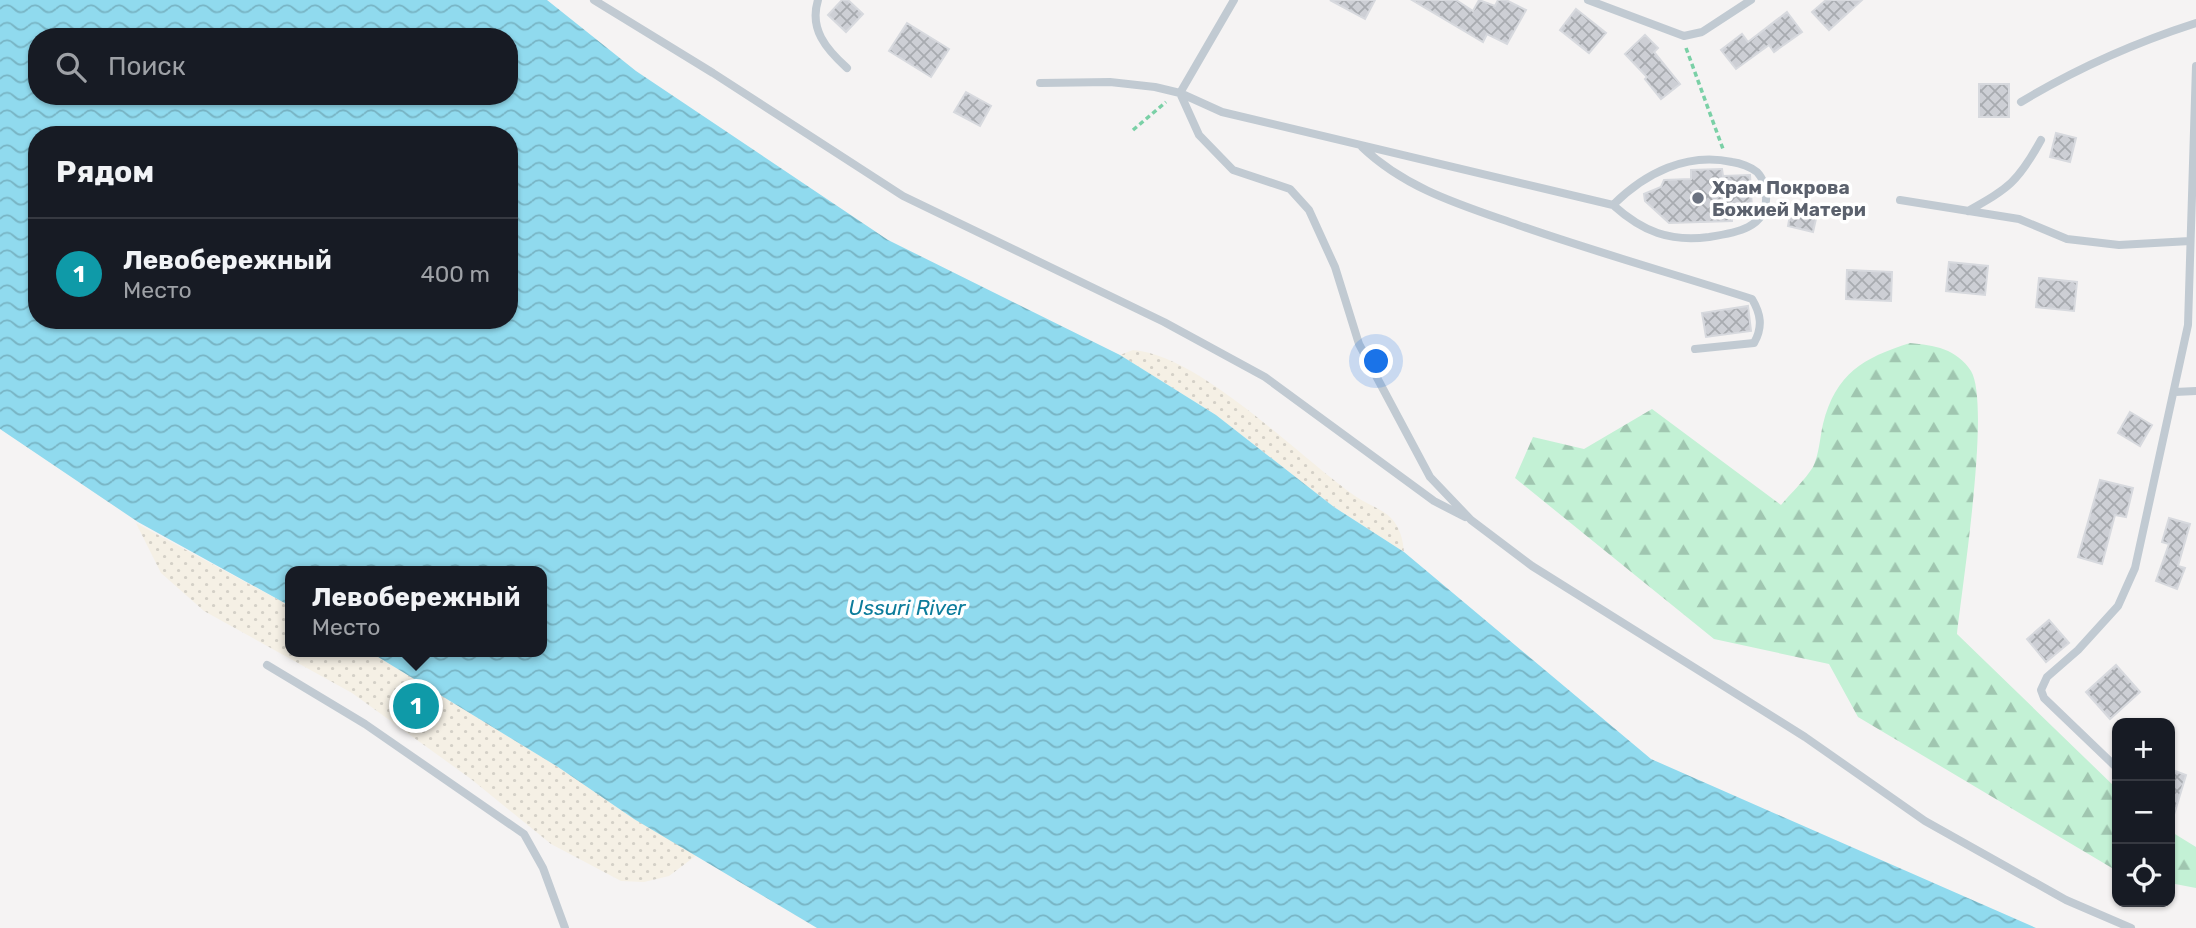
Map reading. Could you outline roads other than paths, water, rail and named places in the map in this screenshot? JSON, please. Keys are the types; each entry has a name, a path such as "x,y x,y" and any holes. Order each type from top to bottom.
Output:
{"lane":[{"path":"594,0 903,196 1164,322 1265,377 1434,501 1471,520"},
{"path":"818,0 815,26 823,44 847,68"},
{"path":"1180,93 1234,0"},
{"path":"1588,0 1675,33 1693,36 1751,0"},
{"path":"2021,102 2064,76 2129,45 2196,23"},
{"path":"2112,763 2044,698 2041,690 2047,677 2106,621 2127,590 2175,392 2188,325 2194,190 2192,124 2196,66"},
{"path":"1040,83 1110,82 1180,93 1222,112 1613,205 1641,227 1661,236 1684,240 1738,233 1757,223 1767,206 1766,187 1756,172 1740,164 1710,157 1686,161 1649,175 1613,205"},
{"path":"1180,93 1199,135 1233,170 1290,189 1309,210 1335,267 1359,344 1430,477 1471,520 1532,566 1805,737 1925,821 2066,900 2131,928"},
{"path":"1968,211 2011,186 2023,174 2040,140"},
{"path":"1360,145 1382,167 1434,196 1555,238 1752,299 1760,311 1760,332 1754,342 1695,349"},
{"path":"1900,200 2019,219 2067,239 2119,245 2190,241"},
{"path":"2175,392 2196,391"},
{"path":"267,665 365,724 524,834 543,868 565,928"}],"water":[{"name":"Ussuri River","path":"0,0 547,0 636,71 888,240 1120,355 1216,415 1334,507 1404,552 1651,759 2036,928 817,928 634,819 558,767 378,657 547,657 547,566 285,566 285,603 138,522 0,429"}],"place":[{"name":"Храм Покрова Божией Матери","path":"1698,198"},
{"name":"Левобережный","path":"416,706"}]}
